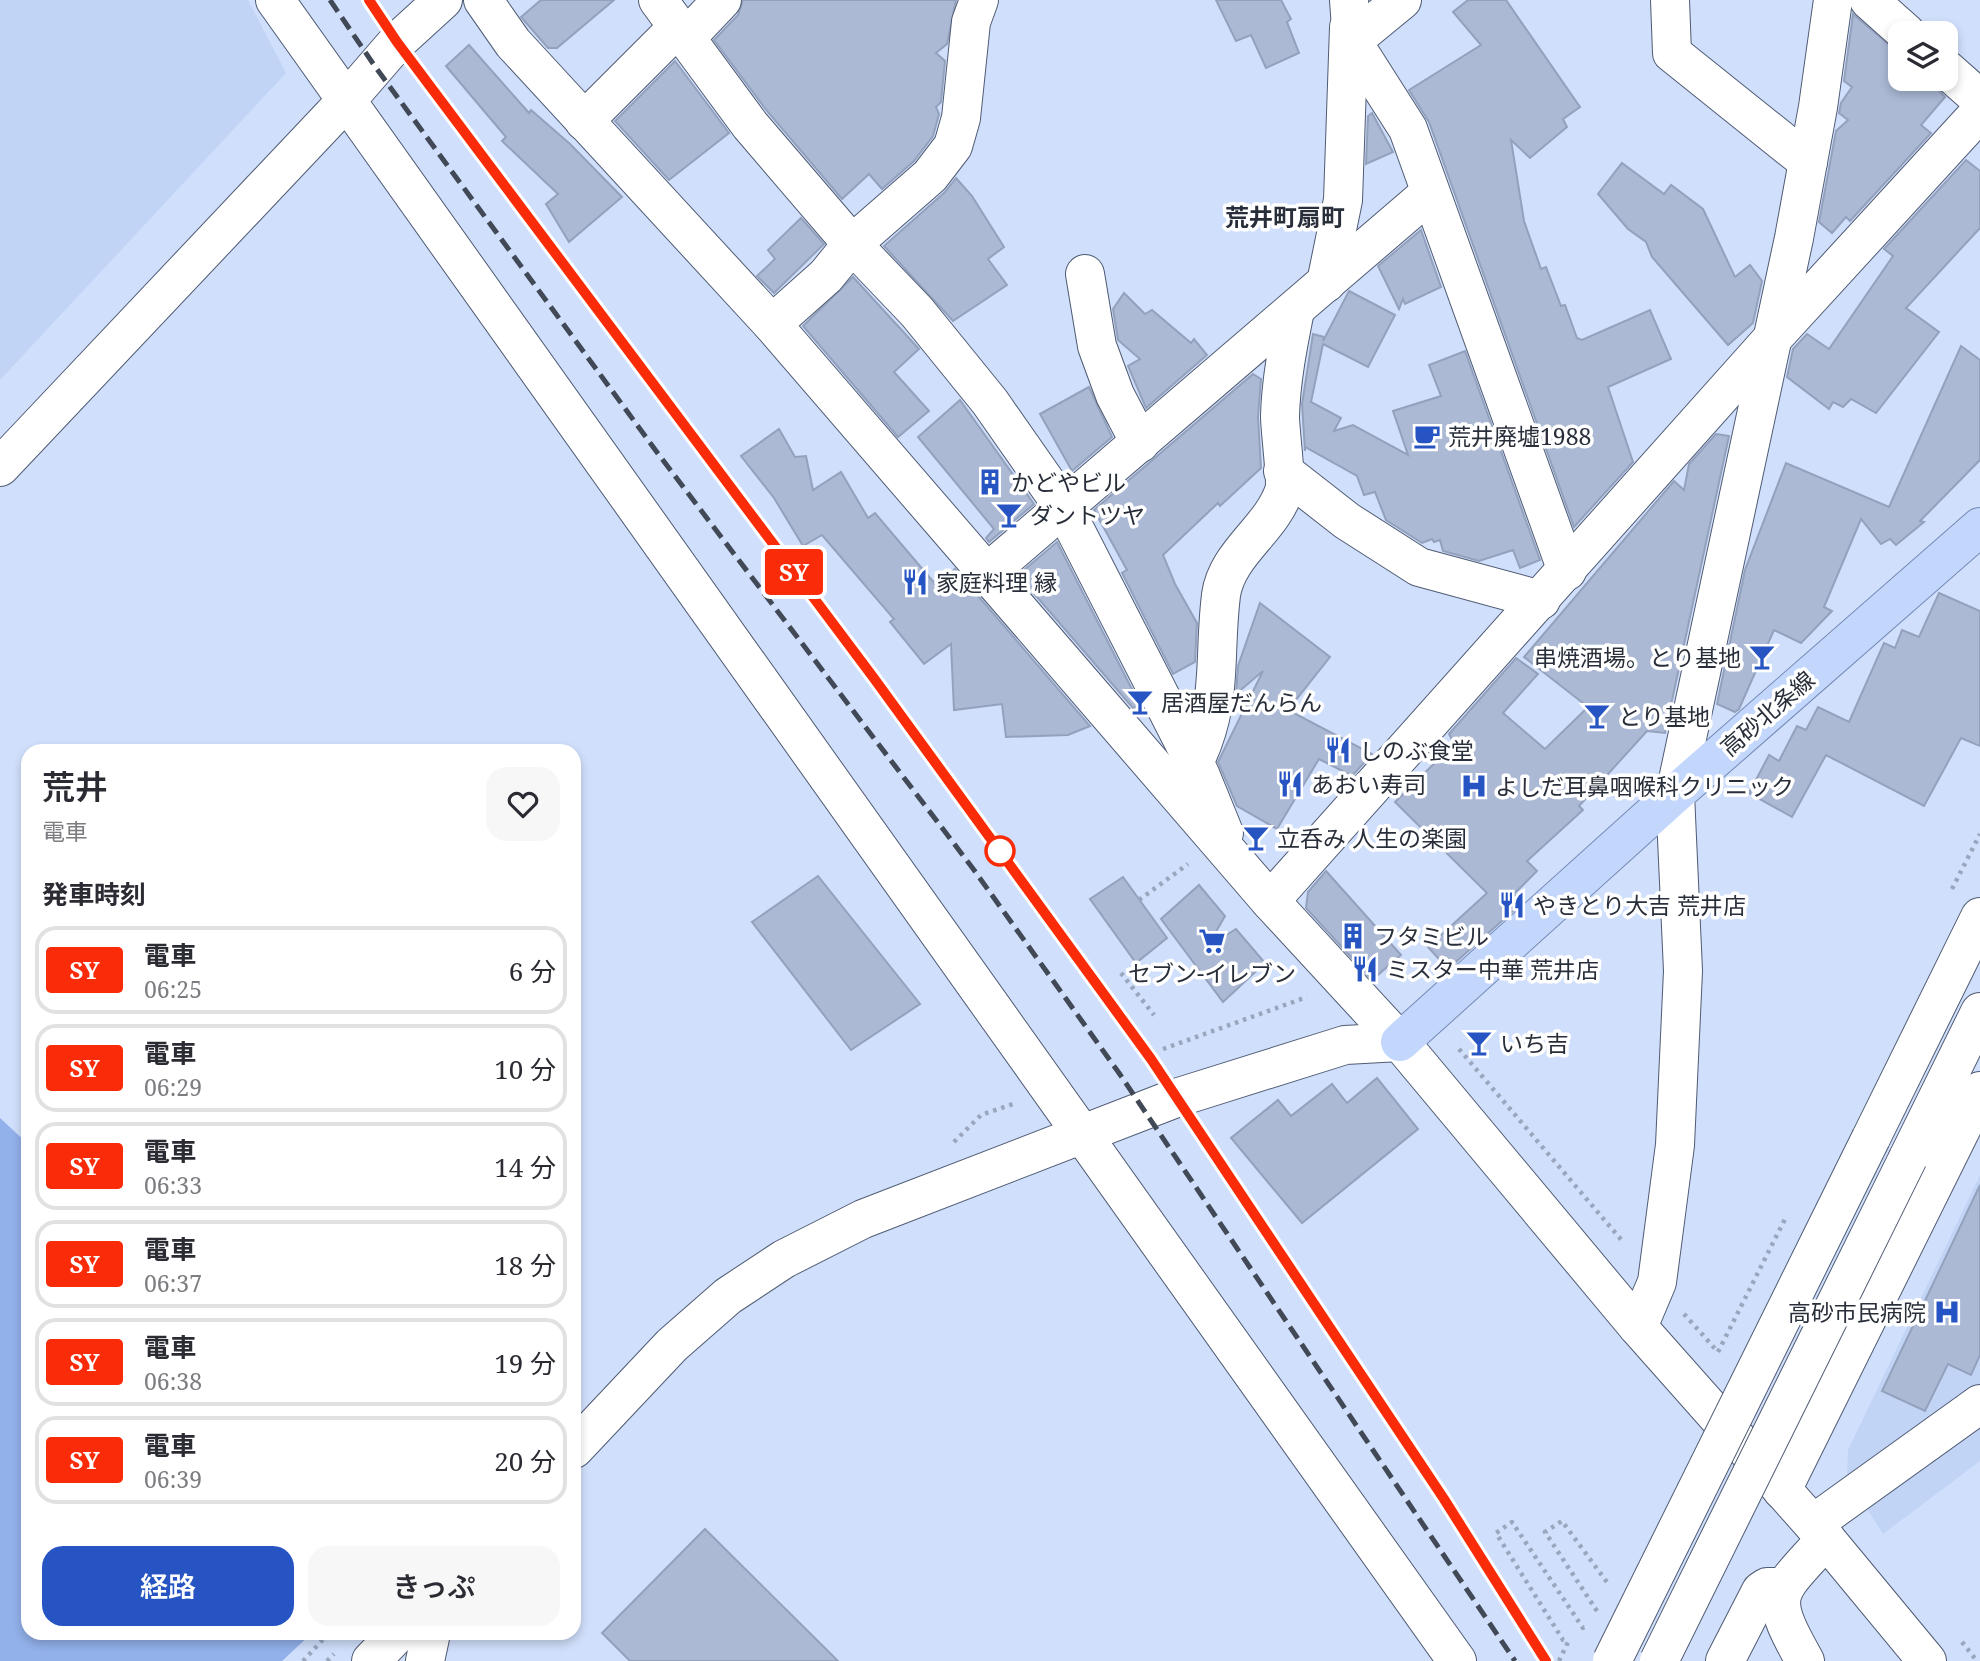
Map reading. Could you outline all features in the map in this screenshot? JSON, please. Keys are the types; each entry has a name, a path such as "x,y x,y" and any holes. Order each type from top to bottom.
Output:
{"main road":[{"name":"高砂北条線","path":"1400,1042 1675,794 1980,527"}],"street":[{"path":"275,0 1457,1661"},
{"path":"0,467 346,101 397,42 443,0"},
{"path":"483,0 513,43 772,324 1235,861 1400,1042 1638,1327 1819,1531 1927,1661"},
{"path":"584,121 674,22 722,0"},
{"path":"772,324 826,276 852,244 930,176 953,146 962,109 971,22 979,0"},
{"path":"1350,18 1402,0"},
{"path":"1670,0 1672,53 1808,162"},
{"path":"1638,1327 1657,1282 1675,1145 1683,971 1675,794 1808,162 1833,0"},
{"path":"1869,0 1893,21"},
{"path":"1350,18 1408,129 1567,571"},
{"path":"1326,283 1343,200 1345,76 1350,18"},
{"path":"674,22 750,125 852,244 917,312 990,402 1064,508 1194,763 1235,861"},
{"path":"1958,80 1980,99"},
{"path":"1270,901 1771,340 1980,112"},
{"path":"987,573 1430,193"},
{"path":"1085,274 1097,346 1115,395 1140,443"},
{"path":"1194,763 1207,737 1214,708 1221,593 1229,570 1271,515 1285,489 1280,416 1294,310"},
{"path":"1283,471 1347,521 1419,567 1541,600"},
{"path":"1612,1661 1980,917"},
{"path":"1659,1661 1980,1012"},
{"path":"581,1442 672,1345 728,1296 784,1259 863,1219 1176,1098 1345,1045 1400,1042"},
{"path":"1782,1490 1980,1091"},
{"path":"1805,1661 1782,1620 1779,1607 1784,1587 1819,1531 1980,1404"},
{"path":"1725,1661 1761,1591 1767,1587 1784,1587"},
{"path":"371,1661 391,1640"},
{"path":"425,1661 430,1640"}],"path":[{"path":"1139,900 1195,859"},
{"path":"1121,973 1154,1015"},
{"path":"1163,1049 1309,997"},
{"path":"981,1115 1027,1100"},
{"path":"1600,1616 1545,1532 1562,1521 1612,1590 1618,1579"},
{"path":"1559,1661 1568,1643 1563,1640 1496,1533 1512,1522 1583,1628 1592,1622"},
{"path":"303,1661 322,1640"}],"shaded area":[{"path":"0,0 248,0 286,73 0,380"},
{"path":"0,1118 21,1138 21,1640 304,1640 282,1661 0,1661"},
{"name":"高砂市民病院","path":"1980,1175 1980,1461 1883,1534 1847,1477 1848,1450"}],"building":[{"path":"541,0 614,0 557,48 548,48 521,17"},
{"path":"743,0 956,0 947,44 936,53 945,61 941,102 936,107 939,114 933,136 914,161 882,189 869,174 842,199 767,111 714,40 738,15"},
{"path":"1216,0 1281,0 1291,19 1287,22 1299,53 1266,68 1251,35 1236,41"},
{"path":"1468,0 1506,0 1580,107 1563,119 1567,127 1530,158 1511,140 1524,221 1541,269 1546,267 1561,306 1565,305 1577,338 1582,340 1650,310 1671,359 1608,387 1633,462 1574,527 1429,122 1409,90 1481,45 1453,12"},
{"path":"1853,14 1888,44 1888,91 1939,91 1945,97 1921,125 1931,133 1850,221 1846,217 1832,233 1819,222 1836,131 1848,120 1839,113 1841,103 1852,87 1844,81"},
{"path":"469,45 529,113 531,110 570,144 622,197 569,242 546,204 558,194 502,141 506,137 446,66"},
{"path":"675,61 729,133 669,180 615,121"},
{"path":"1372,113 1393,152 1366,164 1368,116"},
{"path":"1966,160 1980,171 1980,228 1906,308 1939,332 1876,413 1851,399 1843,407 1833,402 1829,409 1787,377 1793,349 1807,334 1829,349 1893,256 1884,249"},
{"path":"1622,163 1664,194 1671,185 1703,209 1735,277 1750,265 1762,281 1753,323 1728,345 1652,257 1646,242 1628,229 1598,194"},
{"path":"956,178 972,196 1004,247 988,259 1007,285 953,321 884,246 945,192"},
{"path":"801,218 824,244 774,293 757,276 775,259 768,250"},
{"path":"1421,230 1441,287 1405,304 1403,299 1399,309 1378,266"},
{"path":"853,277 919,349 894,372 929,411 898,437 803,326"},
{"path":"1349,291 1395,315 1368,367 1323,344 1311,402 1341,418 1334,431 1353,425 1408,455 1393,411 1441,396 1429,365 1465,351 1540,560 1520,568 1513,550 1479,561 1443,551 1440,540 1434,542 1432,539 1422,543 1386,520 1375,492 1364,495 1357,476 1305,447 1305,451 1302,404 1313,334 1324,337 1323,341"},
{"path":"1124,293 1145,314 1152,310 1191,343 1194,339 1207,355 1146,408 1128,366 1140,359 1118,340 1113,309"},
{"path":"1961,346 1980,360 1980,460 1920,521 1924,522 1896,545 1890,539 1881,544 1861,519 1824,607 1832,611 1801,643 1774,630 1739,709 1735,712 1717,704 1745,570 1786,463 1889,507"},
{"path":"1253,374 1261,379 1258,417 1261,468 1220,506 1218,503 1163,555 1175,584 1197,623 1195,662 1173,674 1122,573 1127,570 1094,510"},
{"path":"1089,387 1112,437 1072,471 1040,414"},
{"name":"かどやビル","path":"960,400 1034,504 989,542 986,538 994,529 918,437"},
{"path":"779,429 795,457 806,456 813,490 841,472 868,518 875,513 936,585 955,569 1090,726 1068,735 1006,737 1002,704 954,710 951,644 924,664 890,622 894,619 822,535 803,546 774,498 741,456"},
{"path":"1716,434 1729,436 1665,733 1647,731 1579,806 1583,810 1527,861 1537,871 1514,894 1522,903 1448,969 1428,947 1487,893 1395,802 1454,744 1449,734 1516,658 1538,674 1503,713 1545,749 1588,707 1524,657 1674,481 1684,490 1689,464"},
{"path":"1057,542 1140,705 1133,708 1018,575"},
{"path":"1939,593 1980,611 1980,746 1961,738 1924,806 1826,755 1792,817 1749,793 1769,755 1779,761 1797,726 1806,730 1818,707 1849,722 1884,643 1895,648 1902,630 1919,637"},
{"path":"1260,603 1330,657 1288,710 1372,754 1352,776 1319,759 1277,829 1237,806 1218,762 1263,671 1236,694 1238,666"},
{"name":"フタミビル","path":"1326,871 1401,955 1372,980 1306,908 1308,892"},
{"path":"818,876 920,1004 851,1050 752,922"},
{"path":"1123,877 1167,938 1136,963 1090,899"},
{"name":"セブン-イレブン","path":"1199,885 1225,916 1207,947 1236,929 1265,963 1223,1002 1161,919"},
{"path":"1377,1078 1418,1129 1302,1223 1231,1138 1278,1100 1291,1116 1332,1084 1347,1103"},
{"path":"1980,1185 1980,1355 1971,1375 1948,1364 1925,1411 1882,1391"},
{"path":"705,1529 838,1661 630,1661 602,1633"}],"railway":[{"path":"330,0 374,65 659,455 974,870 1119,1073 1515,1661"},
{"path":"369,0 397,42 873,677 1151,1059 1444,1499 1546,1661"}],"train":[{"name":"SY","path":"369,0 397,42 873,677 1151,1059 1193,1126 1444,1499 1546,1661"}],"place":[{"name":"荒井廃墟1988","path":"1427,436"},
{"name":"かどやビル","path":"990,482"},
{"name":"ダントツヤ","path":"1009,515"},
{"name":"家庭料理 縁","path":"915,582"},
{"name":"串焼酒場。とり基地","path":"1762,657"},
{"name":"居酒屋だんらん","path":"1140,702"},
{"name":"とり基地","path":"1597,716"},
{"name":"しのぶ食堂","path":"1338,750"},
{"name":"あおい寿司","path":"1290,784"},
{"name":"よしだ耳鼻咽喉科クリニック","path":"1474,786"},
{"name":"立呑み 人生の楽園","path":"1256,838"},
{"name":"やきとり大吉 荒井店","path":"1512,905"},
{"name":"フタミビル","path":"1353,936"},
{"name":"セブン-イレブン","path":"1212,941"},
{"name":"ミスター中華 荒井店","path":"1365,969"},
{"name":"いち吉","path":"1479,1043"},
{"name":"高砂市民病院","path":"1947,1312"}],"district":[{"name":"荒井町扇町","path":"1285,216"}]}
